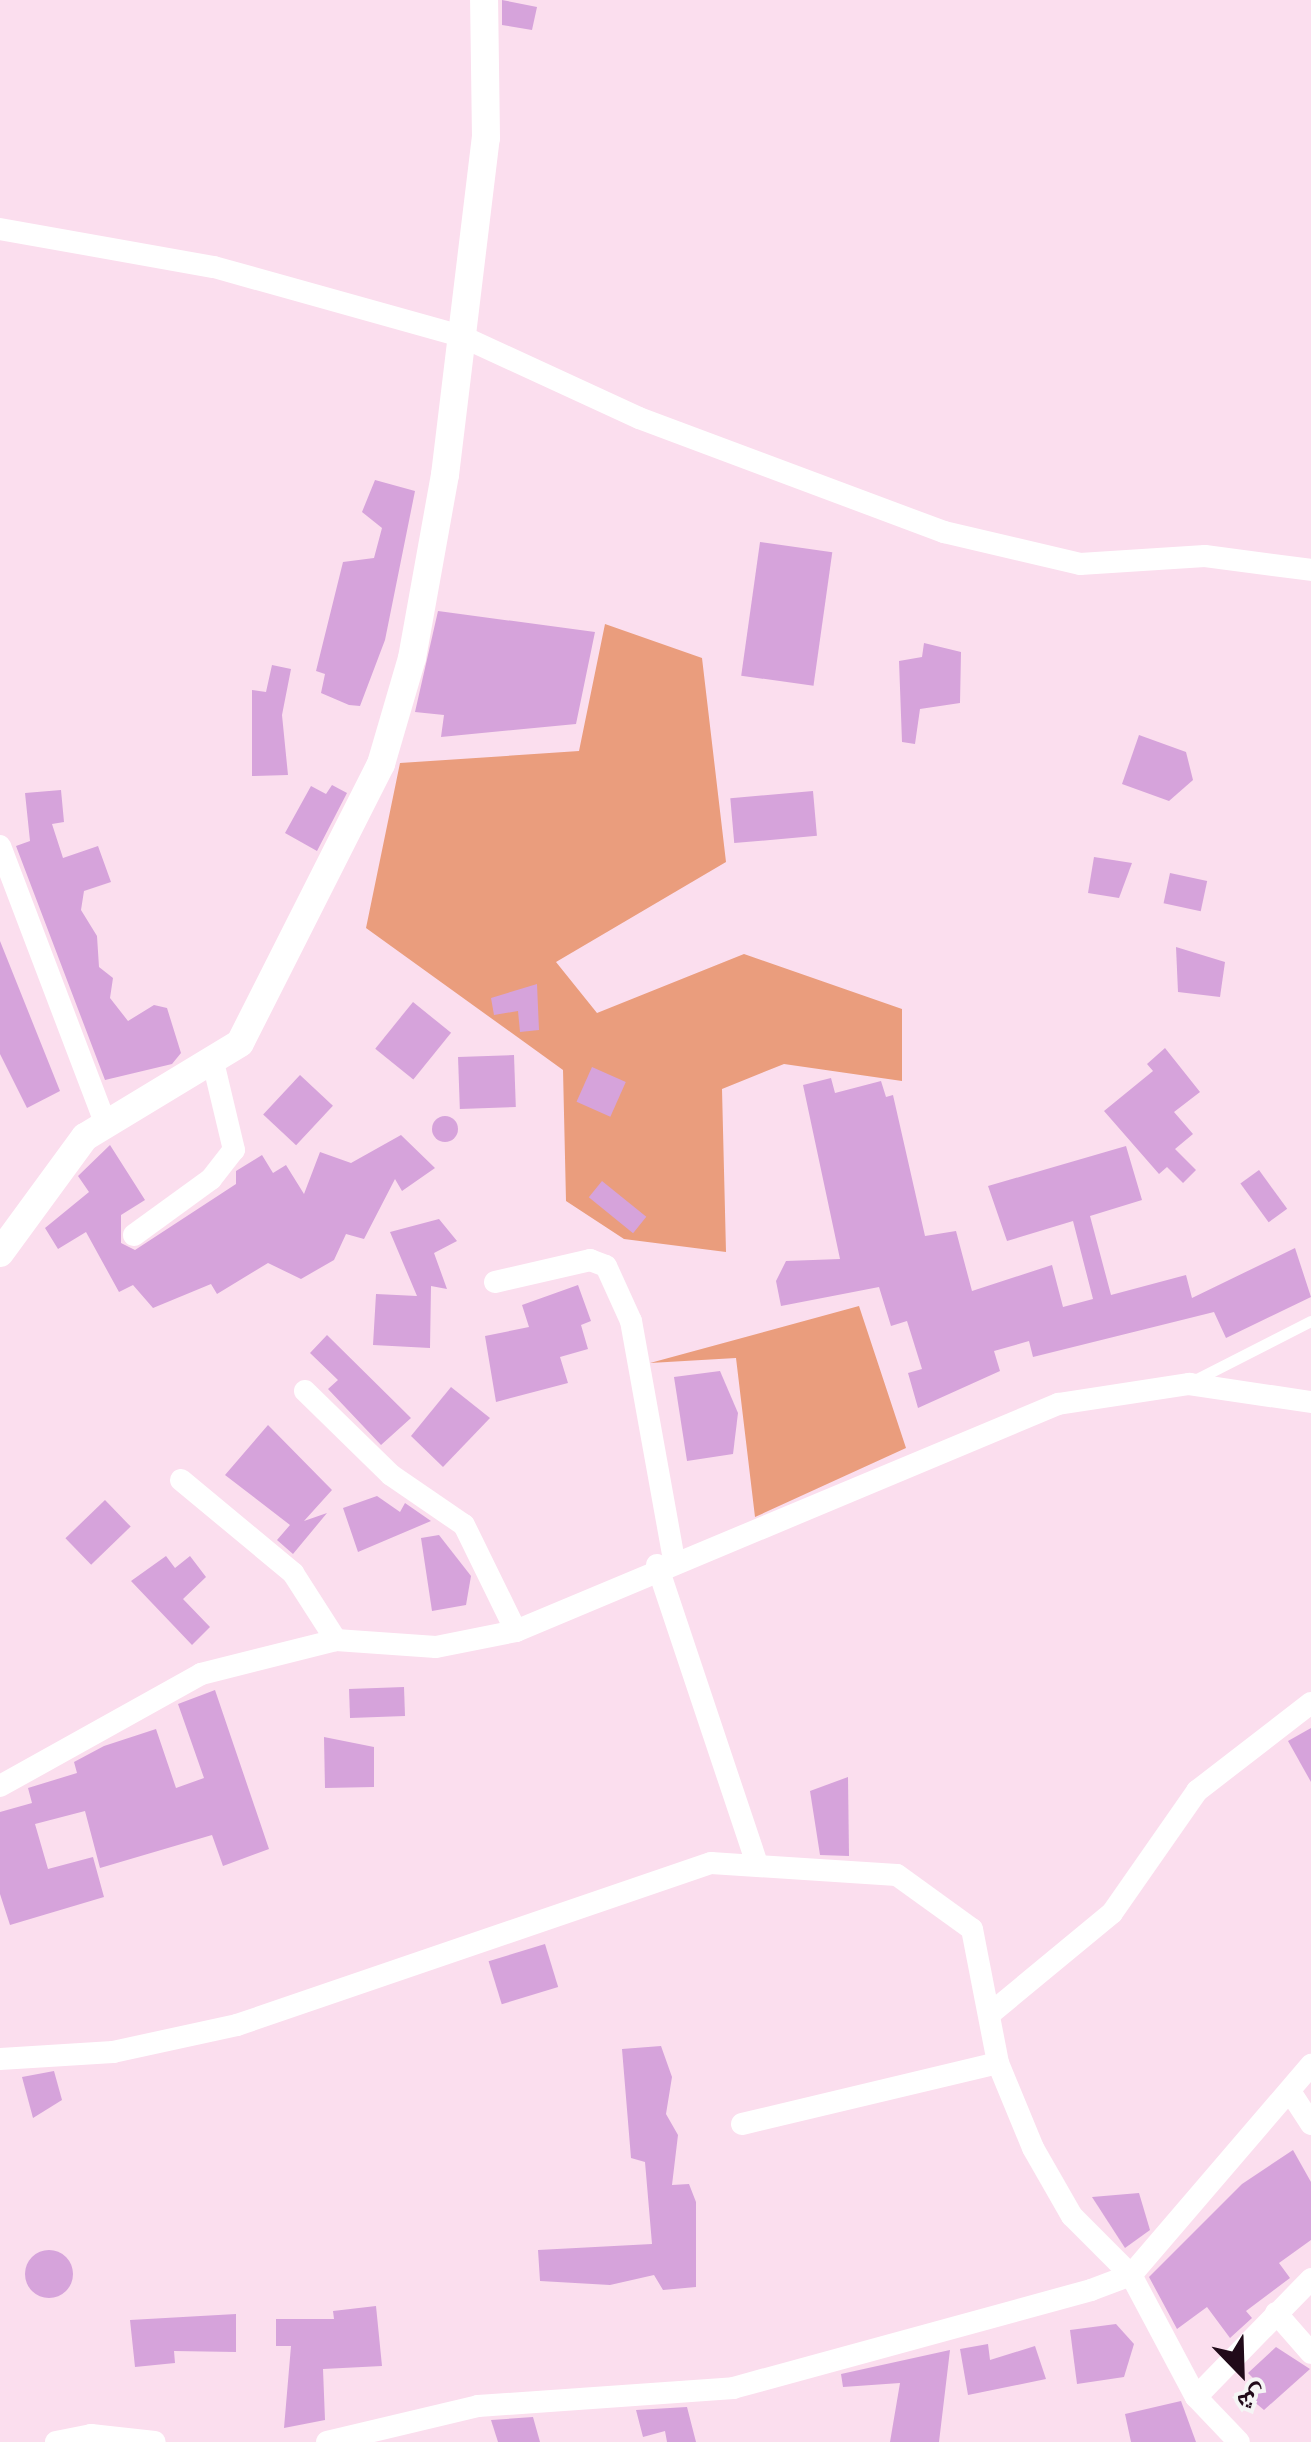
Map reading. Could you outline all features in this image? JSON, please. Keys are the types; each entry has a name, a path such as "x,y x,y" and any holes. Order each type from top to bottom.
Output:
{"street":[{"path":"0,1253 66,1155 106,1123 214,1066 251,1024 397,718 432,562 486,138 484,0"},
{"path":"0,229 214,267 461,336 640,418 944,532 1080,564 1204,556 1311,570"},
{"path":"0,846 106,1123"},
{"path":"134,1235 211,1179 234,1150 232,1113 214,1066"},
{"path":"494,1282 590,1260 606,1266 631,1320 665,1562 756,1860"},
{"path":"0,1786 201,1674 336,1640 436,1646 516,1631 665,1562 808,1512 1014,1417 1189,1384 1311,1402"},
{"path":"305,1391 391,1475 464,1525 516,1631"},
{"path":"181,1480 293,1573 336,1640"},
{"path":"991,2013 1112,1913 1197,1791 1311,1703"},
{"path":"0,2059 113,2052 237,2025 668,1876 756,1860 897,1875 926,1889 972,1929 998,2063 1060,2198 1131,2275 1196,2397 1239,2442"},
{"path":"742,2124 998,2063"},
{"path":"327,2442 478,2406 734,2388 1131,2275 1292,2093 1311,2065"},
{"path":"1292,2093 1311,2124"},
{"path":"1196,2397 1311,2279"},
{"path":"1276,2313 1311,2353"},
{"path":"56,2442 91,2435 155,2442"}],"lane":[{"path":"1189,1384 1311,1321"}],"shaded area":[{"path":"605,624 702,658 726,862 556,962 597,1013 744,954 902,1009 902,1081 784,1064 722,1089 726,1252 624,1239 566,1201 563,1070 366,928 400,763 579,751"},
{"path":"859,1306 906,1448 755,1517 736,1358 650,1363"}],"building":[{"path":"502,0 537,7 532,30 502,25"},
{"path":"375,480 415,491 385,640 360,706 349,705 321,693 325,674 316,671 343,562 374,558 382,528 362,512"},
{"path":"760,542 832,552 814,686 741,676"},
{"path":"438,611 595,632 576,724 441,737 444,715 415,712"},
{"path":"924,643 961,652 960,703 920,709 915,744 902,742 899,661 922,657"},
{"path":"272,665 291,669 282,715 288,775 252,776 252,690 266,692"},
{"path":"1139,735 1186,752 1193,780 1169,801 1122,784"},
{"path":"332,785 347,793 317,851 285,833 311,786 326,794"},
{"path":"61,790 64,822 52,824 63,858 98,846 111,882 84,891 81,910 97,936 99,967 113,978 110,998 128,1021 154,1005 167,1008 181,1053 172,1064 105,1080 16,846 30,841 25,793"},
{"path":"813,791 817,836 734,843 730,798"},
{"path":"1094,857 1132,863 1119,898 1088,893"},
{"path":"1170,873 1207,881 1201,911 1164,903"},
{"path":"0,941 60,1091 27,1108 0,1054"},
{"path":"1176,947 1225,962 1220,997 1178,992"},
{"path":"537,984 539,1030 520,1032 518,1011 494,1015 491,998"},
{"path":"413,1002 451,1033 413,1079 375,1049"},
{"path":"1165,1048 1200,1092 1174,1112 1193,1134 1175,1149 1196,1170 1183,1183 1167,1167 1159,1174 1104,1111 1153,1071 1147,1064"},
{"path":"514,1055 516,1107 460,1109 458,1057"},
{"path":"592,1067 626,1082 610,1117 577,1102"},
{"path":"300,1075 333,1106 296,1145 263,1114"},
{"path":"831,1078 835,1093 881,1081 886,1097 893,1095 925,1236 956,1231 972,1291 1052,1265 1063,1307 1093,1299 1073,1221 1007,1241 988,1186 1126,1146 1142,1200 1090,1216 1111,1295 1186,1275 1192,1298 1295,1248 1311,1297 1226,1338 1214,1312 1033,1357 1029,1341 994,1351 1000,1371 918,1408 908,1373 922,1369 907,1321 891,1326 879,1287 781,1306 776,1281 786,1261 840,1259 803,1085"},
{"path":"445,1116 454,1120 458,1129 454,1138 445,1142 436,1138 432,1129 436,1120"},
{"path":"401,1135 435,1168 402,1191 395,1179 364,1239 346,1234 334,1260 301,1279 268,1263 217,1294 211,1284 153,1308 133,1285 119,1292 86,1232 58,1249 45,1228 89,1192 78,1176 110,1145 145,1200 121,1215 121,1243 135,1250 236,1184 236,1171 262,1155 273,1173 286,1165 304,1194 320,1152 351,1163"},
{"path":"1259,1170 1287,1209 1269,1222 1240,1184"},
{"path":"602,1181 646,1217 633,1233 589,1197"},
{"path":"439,1219 457,1241 434,1253 447,1289 431,1286 430,1348 373,1345 376,1294 417,1296 390,1232"},
{"path":"578,1285 591,1321 581,1325 588,1349 560,1357 568,1383 496,1402 485,1336 529,1327 522,1305"},
{"path":"327,1335 411,1418 381,1445 328,1389 338,1380 310,1353"},
{"path":"720,1371 738,1413 733,1454 687,1461 674,1377"},
{"path":"451,1387 490,1418 443,1467 411,1436"},
{"path":"268,1425 332,1490 304,1521 327,1513 293,1554 277,1540 290,1525 225,1475"},
{"path":"377,1496 400,1512 405,1503 431,1521 358,1552 343,1508"},
{"path":"105,1500 131,1527 91,1565 65,1538"},
{"path":"439,1535 471,1576 466,1605 432,1611 421,1538"},
{"path":"166,1556 175,1568 190,1556 206,1577 183,1599 210,1627 192,1645 131,1581"},
{"path":"404,1687 405,1716 350,1718 349,1689"},
{"path":"215,1690 269,1849 223,1866 212,1835 100,1868 85,1811 35,1824 48,1869 93,1857 104,1897 10,1925 0,1894 0,1812 32,1803 28,1788 77,1773 74,1762 104,1746 156,1729 176,1788 204,1778 178,1704"},
{"path":"1311,1728 1311,1782 1288,1741"},
{"path":"324,1737 374,1747 374,1787 325,1788"},
{"path":"848,1777 849,1856 820,1855 810,1791"},
{"path":"545,1944 558,1987 502,2004 489,1961"},
{"path":"661,2046 672,2077 666,2114 678,2135 672,2185 689,2184 696,2202 696,2287 663,2290 654,2275 610,2285 540,2281 538,2250 652,2244 645,2162 631,2158 622,2049"},
{"path":"54,2071 62,2100 33,2118 22,2077"},
{"path":"1293,2150 1311,2182 1311,2240 1279,2263 1290,2278 1246,2311 1252,2318 1230,2338 1207,2307 1177,2329 1149,2277 1242,2184"},
{"path":"1139,2193 1150,2230 1125,2248 1092,2197"},
{"path":"49,2250 66,2257 73,2274 66,2291 49,2298 32,2291 25,2274 32,2257"},
{"path":"376,2306 382,2366 323,2369 325,2420 284,2428 291,2346 276,2346 276,2319 334,2319 333,2311"},
{"path":"236,2314 236,2352 174,2351 175,2363 135,2367 130,2320"},
{"path":"1116,2324 1134,2344 1124,2377 1077,2384 1070,2330"},
{"path":"988,2344 990,2360 1035,2346 1046,2379 968,2395 960,2349"},
{"path":"1276,2347 1310,2369 1264,2410 1252,2400 1262,2387 1248,2373"},
{"path":"950,2350 939,2442 890,2442 900,2383 843,2387 841,2374"},
{"path":"1181,2401 1196,2442 1131,2442 1125,2414"},
{"path":"687,2407 696,2442 667,2442 665,2431 643,2437 636,2410"},
{"path":"533,2417 540,2442 498,2442 491,2420"}]}
